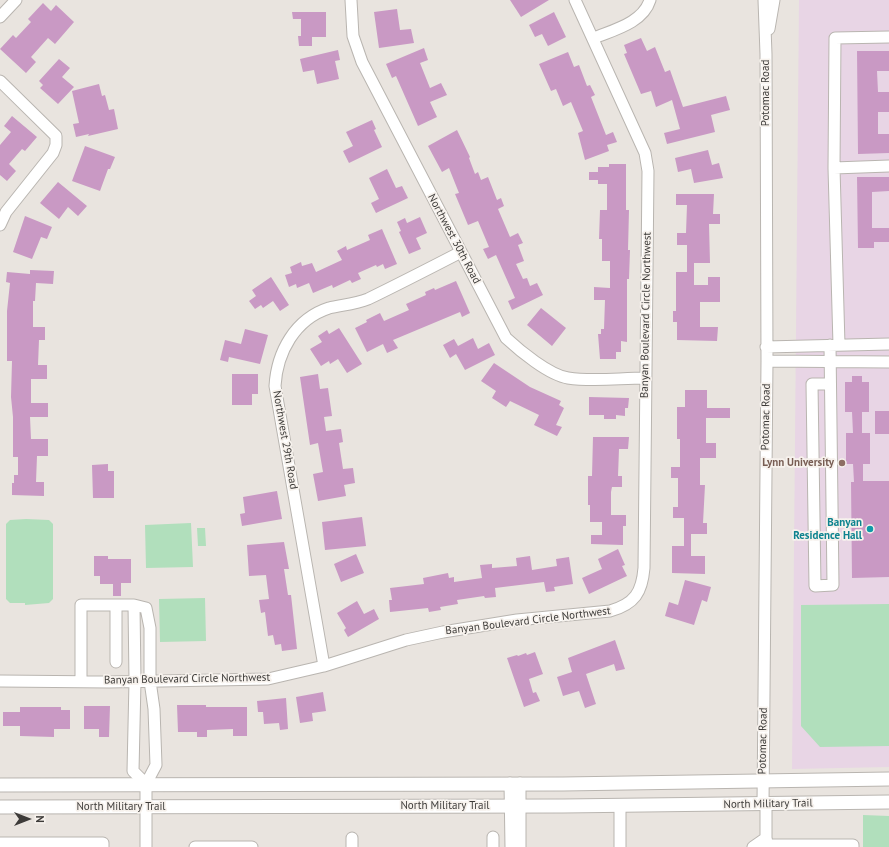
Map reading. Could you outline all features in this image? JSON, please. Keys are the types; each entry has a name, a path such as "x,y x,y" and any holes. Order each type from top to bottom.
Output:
{"main road":[{"name":"North Military Trail","path":"0,785 515,783 889,779"},
{"name":"North Military Trail","path":"0,807 620,806 889,802"}],"street":[{"path":"0,17 16,0"},
{"name":"Northwest 30th Road","path":"351,0 353,36 362,62 506,338 527,356 542,366 566,378 645,378"},
{"name":"Banyan Boulevard Circle Northwest","path":"0,681 268,679 324,666 406,640 443,632 517,620 610,611 621,607 632,600 643,583 644,568 648,171 645,153 594,38 575,0"},
{"path":"594,38 632,21 642,13 650,0"},
{"name":"Potomac Road","path":"764,0 766,54 767,361 763,781 767,844"},
{"name":"Potomac Road","path":"766,54 774,0"},
{"path":"830,384 812,384 815,586 833,585 830,361 834,345 834,38 889,37"},
{"path":"0,81 56,136 56,145 53,153 6,212 0,225"},
{"path":"834,168 889,166"},
{"name":"Northwest 29th Road","path":"324,666 275,386 280,358 294,332 316,314 329,308 366,300 461,252"},
{"path":"766,347 889,344"},
{"path":"767,361 889,362"},
{"path":"81,681 81,605 134,605 146,608 150,628 150,681 154,709 156,764 146,784 146,847"},
{"path":"116,605 116,662"},
{"path":"134,605 135,681 133,770 146,784"},
{"path":"511,847 515,806 515,783"},
{"path":"515,806 520,847"},
{"path":"620,806 620,847"},
{"path":"0,843 13,845 103,843 103,847"},
{"path":"753,847 767,844 853,845 853,847"},
{"path":"195,847 252,847"}],"shaded area":[{"name":"Lynn University","path":"799,0 889,0 889,767 792,769"}],"green space":[{"path":"10,520 49,520 53,524 53,599 49,603 25,605 25,603 10,603 6,599 6,524"},
{"path":"191,523 193,567 146,568 145,525"},
{"path":"197,528 205,528 206,546 198,546"},
{"path":"205,598 206,641 160,642 159,599"},
{"path":"889,604 889,746 820,747 801,726 801,605"},
{"path":"863,815 889,816 889,847 863,847"}],"building":[{"path":"510,0 549,0 521,17"},
{"path":"43,3 51,11 56,5 74,22 55,44 48,38 31,57 36,62 26,73 0,49 13,35 16,38 31,22 28,19"},
{"path":"397,9 400,30 411,29 414,43 379,48 374,12"},
{"path":"292,12 326,12 326,37 312,37 312,46 299,46 298,36 301,36 301,19 293,19"},
{"path":"554,12 566,37 548,46 542,34 535,37 529,25"},
{"path":"641,38 647,51 655,47 665,72 670,70 683,107 726,96 730,110 711,115 715,132 667,144 664,133 680,129 672,100 656,107 651,91 641,94 624,54 627,53 624,45"},
{"path":"424,48 428,60 420,63 430,88 441,83 447,95 430,102 437,117 418,126 396,76 392,78 386,64"},
{"path":"338,50 340,60 335,61 339,79 317,84 314,70 303,72 300,59"},
{"path":"857,51 889,51 889,71 877,71 878,92 889,92 889,112 878,112 878,134 889,134 889,153 858,154"},
{"path":"568,52 574,67 579,65 587,86 590,85 595,95 591,97 606,135 613,132 617,142 607,145 609,151 585,160 578,133 583,131 571,102 563,106 556,89 551,91 539,64"},
{"path":"59,59 70,68 62,77 74,87 58,104 40,88 43,85 39,81"},
{"path":"99,84 102,96 105,95 109,110 114,109 118,129 88,136 89,134 76,137 73,124 79,123 72,91"},
{"path":"12,116 37,137 25,151 22,149 9,164 16,171 7,181 0,175 0,145 11,132 4,126"},
{"path":"372,120 376,129 374,130 382,147 349,163 343,151 353,146 346,132"},
{"path":"457,130 470,157 469,158 475,174 478,172 481,180 488,177 497,200 501,198 504,206 498,209 510,237 518,233 523,243 518,245 524,261 516,264 523,279 527,278 530,286 537,283 543,295 512,310 508,301 515,298 496,255 488,259 483,249 489,247 478,221 468,225 455,194 459,193 449,168 442,172 428,146"},
{"path":"85,146 115,157 110,169 108,169 100,191 72,181"},
{"path":"708,150 712,165 719,163 723,178 694,183 691,169 678,172 675,158"},
{"path":"609,164 626,164 626,210 629,210 628,250 630,250 629,279 627,279 627,342 621,341 621,352 616,352 616,359 600,359 598,334 601,334 601,329 604,329 605,300 594,300 594,287 610,288 610,261 602,261 602,239 599,239 600,210 607,210 607,184 598,184 598,180 589,180 589,172 598,172 598,167 609,167"},
{"path":"387,169 396,188 402,186 408,198 376,213 371,203 379,199 369,178"},
{"path":"857,177 889,177 889,191 872,192 872,228 889,228 889,242 874,242 874,248 858,248"},
{"path":"58,182 87,206 78,216 68,207 59,219 40,203"},
{"path":"676,194 714,194 713,214 720,214 720,224 709,224 710,263 694,263 694,285 708,285 708,277 720,277 720,302 700,302 700,327 718,327 717,341 677,340 677,322 673,322 673,311 676,311 676,272 687,272 687,245 677,245 677,233 686,233 687,205 676,205"},
{"path":"25,216 52,227 47,239 41,237 32,259 13,252"},
{"path":"420,217 427,233 416,238 421,249 409,254 399,232 401,231 397,222 405,218 407,223"},
{"path":"382,229 397,264 385,269 383,264 377,267 376,265 358,273 361,279 352,283 350,280 333,288 332,285 313,293 309,283 297,288 296,284 289,287 285,275 292,273 290,267 301,262 302,266 312,263 316,272 342,260 337,251 346,246 347,250 370,240 368,235"},
{"path":"30,270 54,271 53,284 36,283 35,301 33,301 33,327 45,327 45,340 39,340 38,365 47,365 47,379 31,379 31,403 48,403 48,417 30,417 31,439 48,439 48,456 37,456 36,482 44,482 44,496 12,495 14,475 18,475 18,457 13,457 13,417 11,397 12,361 7,361 7,311 10,283 6,282 7,272 30,274"},
{"path":"271,277 289,305 280,311 273,301 263,308 261,305 255,309 249,301 256,296 252,290"},
{"path":"456,281 470,313 462,317 460,312 393,340 398,348 387,353 383,344 367,352 355,328 367,322 366,320 380,313 384,321 409,310 406,304 426,295 425,292 434,288 435,290"},
{"path":"541,308 566,328 552,346 527,325"},
{"path":"339,328 362,364 347,373 338,359 330,364 329,361 321,366 310,349 322,342 318,336 327,330 329,334"},
{"path":"245,329 268,335 260,364 229,357 228,362 220,360 225,340 241,344"},
{"path":"473,338 478,349 489,343 495,355 465,370 456,354 450,358 443,345 454,339 458,346"},
{"path":"494,363 530,387 561,401 559,405 564,408 556,425 562,427 557,436 534,425 539,415 510,401 506,407 492,398 496,391 481,381"},
{"path":"232,374 258,374 258,394 252,394 252,405 232,405"},
{"path":"318,374 320,389 328,388 332,416 324,417 326,431 341,429 343,442 339,443 343,469 353,468 355,483 344,485 346,496 318,501 313,474 323,472 318,443 310,445 300,377"},
{"name":"Banyan Residence Hall","path":"852,376 862,376 862,382 869,382 869,412 862,412 862,433 870,433 870,464 863,464 863,481 889,481 889,577 852,578 851,482 854,482 853,464 846,464 846,433 853,433 852,412 845,412 845,382 852,382"},
{"path":"685,390 707,390 707,408 730,408 730,418 706,418 706,443 716,443 716,458 700,458 700,485 705,485 703,523 707,523 707,534 691,534 691,556 705,556 705,574 672,573 672,546 684,546 684,518 673,518 673,507 678,507 678,478 671,478 671,467 680,467 680,439 677,439 677,407 685,407"},
{"path":"589,397 629,398 628,408 625,408 625,416 616,415 616,419 604,419 604,415 589,415"},
{"path":"875,411 889,411 889,434 875,434"},
{"path":"593,437 629,437 628,449 619,449 618,476 622,476 622,487 612,487 611,492 611,515 626,515 626,526 623,526 623,545 591,544 591,535 602,535 602,522 590,522 590,505 588,505 588,476 592,476"},
{"path":"108,464 108,471 114,471 114,498 93,498 92,465"},
{"path":"277,491 282,519 242,526 240,514 245,513 243,497"},
{"path":"362,517 366,546 325,550 322,522"},
{"path":"284,542 289,569 284,569 288,595 291,595 297,649 282,651 281,644 275,645 273,635 268,636 265,612 261,613 259,600 269,599 266,575 249,576 247,545"},
{"path":"618,549 625,565 622,566 627,576 589,594 582,578 602,569 598,559"},
{"path":"356,554 364,573 341,582 334,564"},
{"path":"94,556 108,556 108,559 131,559 131,583 121,583 121,596 113,596 113,584 100,584 100,576 94,576"},
{"path":"530,556 532,570 557,566 556,559 569,557 573,584 554,587 555,591 546,592 544,582 495,588 496,597 485,598 484,596 457,600 458,604 440,607 441,610 429,612 428,608 390,612 389,600 392,600 390,588 424,584 423,578 448,573 449,578 454,577 454,582 482,578 480,565 492,564 492,568 517,566 516,558"},
{"path":"685,580 711,587 707,602 702,600 694,625 665,616 669,602 678,605"},
{"path":"357,601 364,614 374,609 379,619 348,637 344,630 346,628 337,613"},
{"path":"615,640 625,669 616,671 614,664 586,674 596,704 585,708 579,691 563,696 557,677 572,672 568,658"},
{"path":"535,652 543,674 529,679 533,693 536,692 540,701 524,707 507,658 526,653 527,655"},
{"path":"323,692 326,711 312,713 313,721 300,723 296,697"},
{"path":"286,698 288,729 280,730 279,723 264,724 263,712 258,712 257,701"},
{"path":"177,705 247,707 247,736 233,736 233,729 207,730 207,737 197,737 197,732 178,732"},
{"path":"84,706 110,706 109,737 99,737 99,729 84,729"},
{"path":"20,707 61,707 61,710 70,710 70,729 54,729 54,737 20,736 20,726 3,726 3,712 20,712"}],"place":[{"name":"Lynn University","path":"842,463"},
{"name":"Banyan Residence Hall","path":"870,529"}]}
